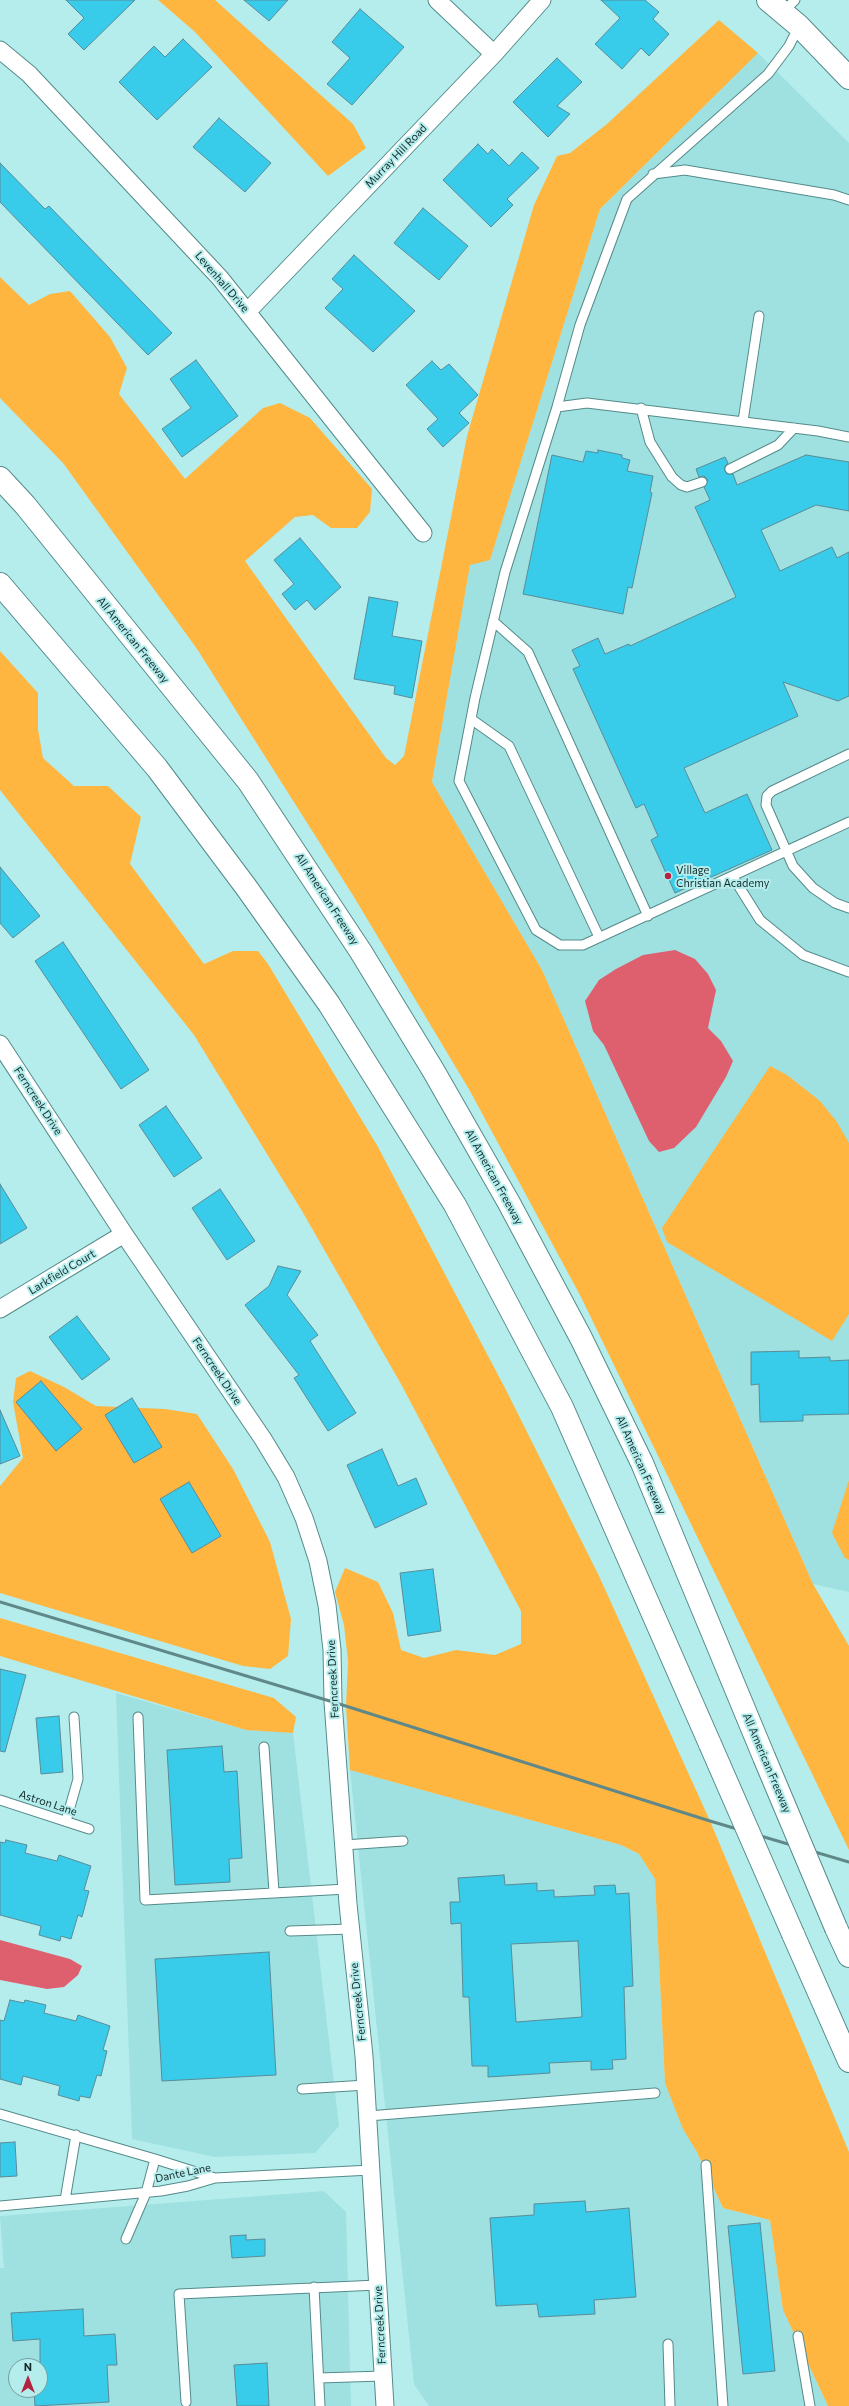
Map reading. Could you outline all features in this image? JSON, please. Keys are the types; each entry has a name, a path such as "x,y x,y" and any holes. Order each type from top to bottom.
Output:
{"main road":[{"path":"786,10 849,78"},
{"name":"All American Freeway","path":"0,478 25,505 248,781 361,952 433,1070 513,1210 581,1338 642,1463 764,1757 842,1935 849,1956"},
{"path":"0,584 156,768 246,887 329,1004 451,1198 562,1407 849,2061"}],"street":[{"path":"437,0 494,54"},
{"name":"Murray Hill Road","path":"248,311 494,54 542,0"},
{"name":"Levenhall Drive","path":"0,50 29,74 125,174 220,278 248,311 423,533"},
{"name":"Ferncreek Drive","path":"0,1044 124,1234 263,1439 286,1478 304,1518 318,1561 327,1605 332,1650 333,1702 347,1889 366,2085 385,2406"},
{"name":"Larkfield Court","path":"0,1309 124,1234"}],"lane":[{"path":"786,10 790,46 768,74 653,174 628,199 580,325 557,407 505,572 471,719 459,781 536,930 560,945 583,945 733,877 785,851 849,822"},
{"path":"653,174 686,170 834,194 849,200"},
{"path":"743,421 759,316"},
{"path":"557,407 587,403 641,408 794,428 849,437"},
{"path":"641,408 650,442 672,477 681,485 687,487 702,482"},
{"path":"730,470 778,445 794,428"},
{"path":"493,621 528,652 648,916"},
{"path":"471,719 509,746 599,937"},
{"path":"849,754 772,791 767,796 766,805 785,851 793,866 813,888 835,903 849,908"},
{"path":"733,877 760,920 803,955 849,972"},
{"path":"66,1821 78,1779 74,1716"},
{"path":"138,1716 145,1900 347,1889"},
{"path":"264,1747 274,1892"},
{"name":"Astron Lane","path":"0,1800 89,1829"},
{"path":"344,1845 403,1841"},
{"path":"290,1931 351,1929"},
{"path":"302,2090 366,2085"},
{"path":"368,2116 654,2092"},
{"path":"0,2114 76,2135 215,2178"},
{"path":"65,2200 76,2135"},
{"path":"126,2239 146,2193 155,2159"},
{"path":"706,2165 723,2406"},
{"name":"Dante Lane","path":"0,2206 146,2193 179,2188 215,2178 371,2170"},
{"path":"186,2402 179,2294 378,2286"},
{"path":"314,2288 320,2406"},
{"path":"798,2336 810,2406"},
{"path":"668,2344 670,2406"},
{"path":"319,2378 383,2376"}],"shaded area":[{"path":"158,0 215,0 353,124 366,148 328,176 195,32"},
{"path":"719,20 758,53 600,209 490,560 470,565 432,782 542,970 813,1584 849,1646 849,1850 581,1297 470,1091 354,897 197,649 63,463 0,398 0,277 29,305 50,294 70,291 110,337 127,368 119,394 185,479 263,408 280,403 310,418 372,489 370,512 357,528 331,528 313,515 295,517 245,561 386,758 395,765 404,756 467,436 534,205 557,156 570,153 607,124"},
{"name":"Village Christian Academy","path":"758,53 849,143 849,1592 813,1584 542,970 432,782 470,564 490,560 600,209"},
{"path":"0,651 38,693 38,729 43,758 74,786 108,786 141,817 130,864 204,964 233,951 258,951 268,964 378,1147 506,1390 599,1576 710,1821 849,2152 849,2406 828,2406 783,2310 770,2220 723,2208 697,2152 683,2129 665,2083 655,1879 639,1854 621,1845 350,1770 346,1706 348,1661 344,1625 335,1592 345,1568 378,1582 393,1613 401,1650 424,1658 456,1650 495,1655 521,1644 521,1611 401,1384 302,1211 194,1035 0,790"},
{"path":"675,950 695,959 708,974 716,990 708,1028 721,1041 733,1061 726,1077 696,1127 674,1148 659,1152 649,1141 604,1045 593,1031 585,1001 599,980 616,969 643,955"},
{"path":"770,1066 787,1075 820,1101 837,1122 849,1143 849,1314 832,1341 667,1242 662,1228"},
{"path":"30,1371 64,1387 96,1406 165,1409 197,1414 233,1469 270,1542 291,1619 288,1656 270,1669 243,1666 0,1593 0,1486 23,1458 13,1402 16,1378"},
{"path":"849,1480 849,1560 845,1558 832,1533"},
{"path":"0,1618 274,1698 296,1717 293,1733 246,1730 0,1656"},
{"path":"116,1693 246,1730 293,1733 339,2126 315,2153 215,2157 132,2139"},
{"path":"350,1770 621,1845 639,1854 655,1879 665,2083 723,2208 770,2220 783,2310 828,2406 429,2406 414,2384"},
{"path":"0,1940 70,1959 82,1966 78,1975 64,1987 47,1989 0,1980"},
{"path":"324,2191 346,2212 351,2406 0,2406 0,2268 4,2268 0,2216"}],"building":[{"path":"66,0 135,0 84,50 68,34 84,18"},
{"path":"244,0 288,0 269,21"},
{"path":"601,0 645,0 659,12 653,19 669,34 649,56 641,48 622,69 595,44 620,18"},
{"path":"360,9 404,47 352,105 327,84 350,58 332,42"},
{"path":"183,39 212,67 157,120 119,82 154,46 165,57"},
{"path":"557,58 582,82 557,106 570,114 548,137 513,102"},
{"path":"219,118 271,163 245,192 193,147"},
{"path":"478,144 488,154 492,149 509,166 522,152 539,168 507,199 513,205 491,227 443,180"},
{"path":"0,163 45,209 49,206 172,333 148,355 0,202"},
{"path":"423,208 468,246 439,280 394,243"},
{"path":"354,255 415,311 373,352 325,308 343,289 332,279"},
{"path":"196,360 238,416 182,457 162,429 191,408 170,379"},
{"path":"432,361 441,370 449,364 478,395 459,413 469,423 443,447 427,429 438,419 406,385"},
{"path":"598,450 622,455 622,458 630,460 627,471 653,476 650,492 652,493 632,588 628,587 623,614 523,594 552,455 583,462 586,451 598,453"},
{"path":"806,455 849,462 849,511 816,505 761,530 780,571 832,547 837,558 849,552 849,696 838,701 783,682 798,716 684,768 705,813 747,794 772,850 675,893 651,840 658,836 644,804 636,808 573,669 580,666 572,650 598,638 605,654 629,644 630,646 736,597 695,507 710,500 704,487 708,480 704,476 699,477 696,469 725,457 728,463 725,466 725,471 727,474 733,474 737,485"},
{"path":"300,538 341,587 315,610 307,600 295,610 282,594 294,584 274,560"},
{"path":"369,597 398,602 392,636 422,641 412,698 394,694 395,686 354,679"},
{"path":"0,867 40,916 13,938 0,923"},
{"path":"63,942 149,1070 121,1089 35,961"},
{"path":"166,1106 202,1158 174,1177 139,1125"},
{"path":"0,1184 27,1228 0,1244"},
{"path":"220,1189 255,1241 227,1260 192,1208"},
{"path":"278,1266 301,1271 287,1295 318,1335 310,1341 356,1413 328,1431 294,1378 299,1375 245,1305 269,1286"},
{"path":"77,1316 110,1359 82,1380 49,1337"},
{"path":"799,1351 799,1358 830,1357 830,1361 849,1360 849,1414 803,1415 803,1421 760,1422 759,1384 751,1385 751,1352"},
{"path":"41,1381 82,1429 56,1451 16,1402"},
{"path":"132,1398 162,1447 134,1463 105,1415"},
{"path":"0,1410 20,1456 0,1464"},
{"path":"382,1449 398,1486 416,1478 427,1504 375,1528 347,1465"},
{"path":"189,1482 221,1536 192,1553 160,1499"},
{"path":"433,1569 441,1631 408,1636 400,1573"},
{"path":"0,1669 26,1675 5,1752 0,1751"},
{"path":"59,1716 63,1772 41,1774 36,1718"},
{"path":"222,1746 224,1772 237,1771 242,1858 229,1859 230,1882 175,1885 167,1750"},
{"path":"6,1840 27,1845 25,1853 57,1861 59,1855 91,1866 84,1890 89,1891 82,1917 78,1915 71,1939 61,1936 60,1941 39,1935 41,1926 0,1915 0,1842 5,1843"},
{"path":"504,1875 505,1885 537,1883 537,1891 554,1890 554,1897 595,1895 594,1886 615,1885 616,1894 629,1893 633,1986 624,1987 626,2059 612,2060 613,2069 591,2070 591,2061 549,2063 550,2073 488,2077 488,2066 472,2066 469,1997 463,1997 461,1923 451,1924 450,1902 460,1902 458,1878","holes":["578,1941 582,2017 516,2022 511,1944"]},
{"path":"269,1952 276,2075 162,2081 155,1959"},
{"path":"10,2000 24,2003 25,2000 46,2005 44,2013 76,2021 78,2015 110,2026 103,2050 107,2051 101,2076 97,2075 90,2098 80,2096 79,2101 58,2095 60,2086 23,2076 21,2085 0,2079 0,2020 4,2021"},
{"path":"15,2142 17,2176 0,2177 0,2143"},
{"path":"585,2201 586,2212 629,2208 636,2297 594,2300 595,2314 539,2317 537,2304 496,2306 490,2218 534,2215 534,2204"},
{"path":"760,2223 775,2371 743,2374 728,2226"},
{"path":"246,2235 246,2240 265,2239 265,2256 232,2258 230,2236"},
{"path":"83,2309 84,2336 115,2334 117,2365 107,2365 109,2402 35,2406 34,2398 48,2398 48,2358 40,2358 40,2339 13,2341 11,2313"},
{"path":"267,2363 269,2406 237,2406 234,2365"}],"railway":[{"path":"0,1602 333,1702 710,1821 849,1862"}],"place":[{"name":"Village Christian Academy","path":"668,876"}]}
